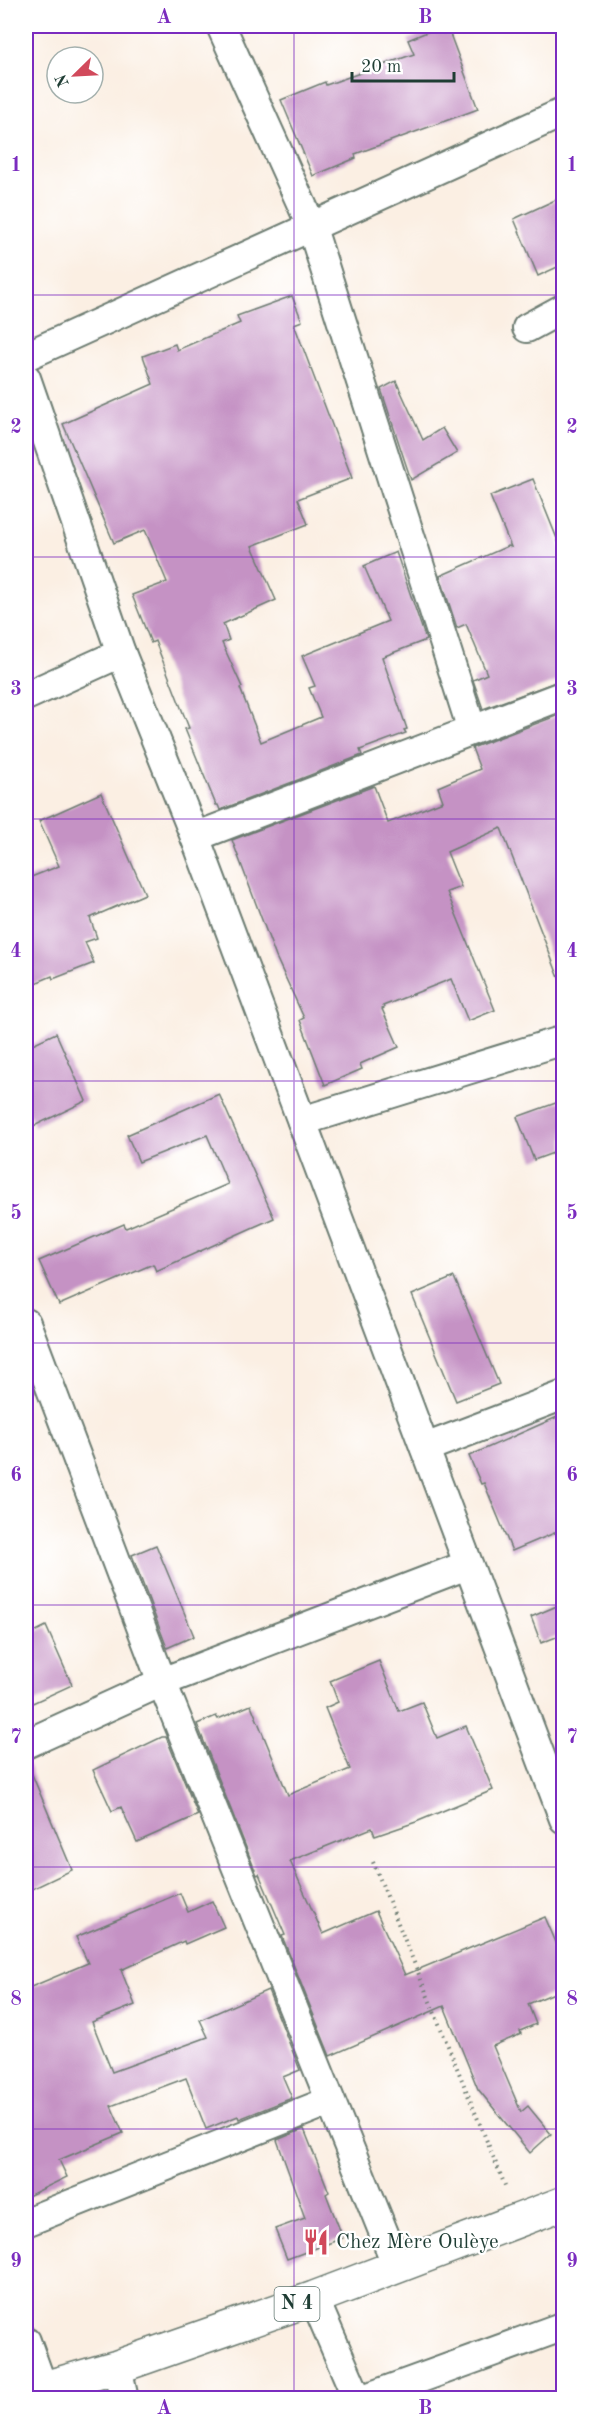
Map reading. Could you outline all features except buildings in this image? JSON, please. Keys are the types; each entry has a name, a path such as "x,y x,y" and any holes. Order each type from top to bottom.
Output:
{"main road":[{"name":"N 4","path":"34,2390 117,2367 314,2298 564,2203"}],"street":[{"path":"222,26 311,225 472,730"},
{"path":"26,356 564,112"},
{"path":"527,328 564,308"},
{"path":"27,388 121,653 195,837 564,1819"},
{"path":"26,696 121,653"},
{"path":"195,837 564,695"},
{"path":"302,1121 564,1040"},
{"path":"28,1334 162,1682 397,2266"},
{"path":"425,1448 564,1395"},
{"path":"26,1744 162,1682 467,1565"},
{"path":"26,2222 330,2100"},
{"path":"314,2298 357,2398"},
{"path":"366,2398 564,2326"},
{"path":"26,2341 34,2390"},
{"path":"117,2367 124,2398"}],"path":[{"path":"373,1862 519,2220"}],"place":[{"name":"Chez Mère Oulèye","path":"316,2242"}]}
